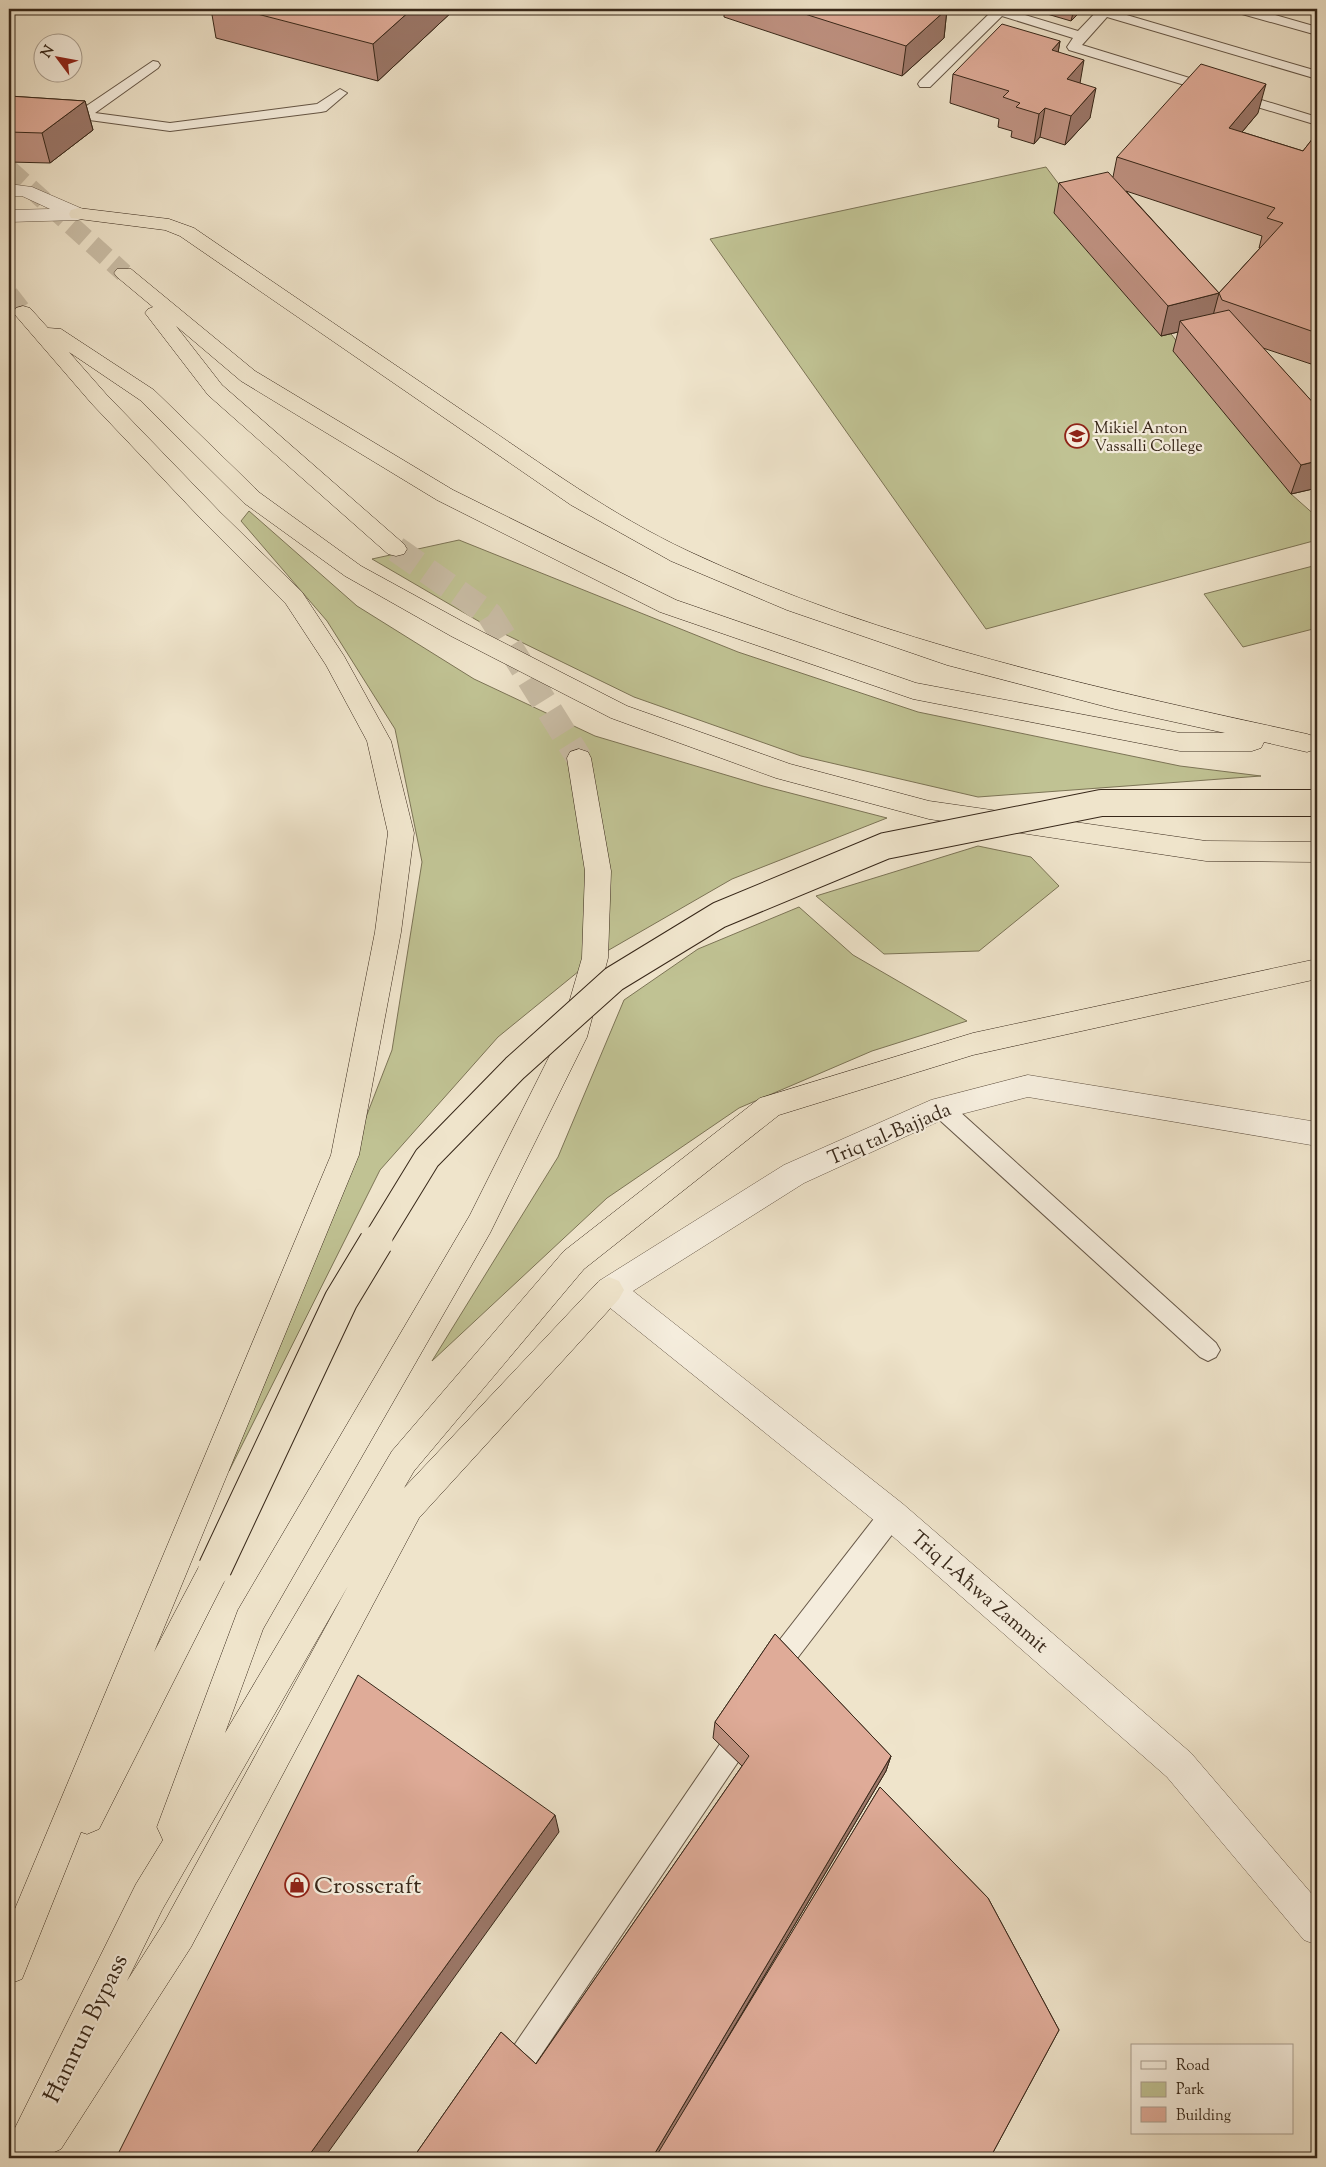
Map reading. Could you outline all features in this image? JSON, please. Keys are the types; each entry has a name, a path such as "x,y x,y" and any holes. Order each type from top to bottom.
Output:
{"highway":[{"path":"78,214 169,225 186,232 579,500 679,556 795,604 955,659 1115,700 1312,743"},
{"path":"396,549 215,390 124,273 248,376 445,495 668,606 913,691 1180,742 1312,743"},
{"path":"9,1966 186,1534 345,1155 388,932 402,833 379,741 336,662 294,598 212,517 99,399 23,312 146,395 252,498 353,571 459,630 619,712 785,772 929,810 1206,851 1317,852"},
{"path":"149,1897 250,1622 480,1224 573,1037 595,958 598,871 579,758"},
{"path":"9,1970 215,1568 341,1300 427,1158 515,1068 614,979 719,915 885,846 1101,803 1317,803"},
{"path":"149,1897 403,1461 574,1260 770,1106 973,1044 1317,969"},
{"path":"34,2158 178,1934 408,1507 609,1290"},
{"name":"Ħamrun Bypass","path":"20,2158 149,1897"}],"street":[{"path":"9,190 25,191 78,214"},
{"path":"9,216 78,214"},
{"name":"Triq tal-Bajjada","path":"609,1290 794,1174 941,1108 1028,1086 1317,1134"},
{"name":"Triq l-Aħwa Zammit","path":"609,1290 892,1515 1179,1765 1317,1927"}],"lane":[{"path":"1240,9 1317,31"},
{"path":"925,84 995,10 1081,36"},
{"path":"1317,75 1106,11 1081,36 1074,47 1317,121"},
{"path":"82,115 153,65"},
{"path":"9,112 82,115 170,126 321,108 340,93"},
{"path":"941,1108 1208,1350"},
{"path":"780,1660 892,1515"},
{"path":"522,2057 730,1753"}],"green space":[{"path":"1046,167 1291,494 1317,517 1317,540 986,629 710,239"},
{"path":"249,511 357,606 474,679 595,736 763,786 887,818 732,879 595,958 498,1037 380,1170 229,1471 392,1050 422,862 395,729 327,621 241,521"},
{"path":"459,540 738,652 918,712 1180,766 1261,776 978,797 801,756 634,697 480,622 372,559"},
{"path":"1317,565 1317,628 1243,647 1204,594"},
{"path":"978,846 1031,857 1059,886 979,951 884,954 816,896"},
{"path":"799,907 853,955 967,1021 872,1051 739,1108 607,1198 432,1361 558,1157 624,1000 698,949"}],"building":[{"path":"238,9 412,9 373,44"},
{"path":"789,9 947,9 906,46"},
{"path":"1002,24 1060,41 1052,50 1084,60 1067,79 1096,88 1071,116 1045,108 1039,114 1016,107 1020,103 1003,97 1009,91 953,74"},
{"path":"1201,64 1266,84 1229,128 1303,151 1317,133 1317,333 1222,300 1219,293 1283,223 1267,218 1275,208 1117,157"},
{"path":"9,96 85,101 42,133 9,132"},
{"path":"1108,172 1219,293 1168,306 1059,183"},
{"path":"1229,310 1317,407 1317,461 1301,465 1180,321"},
{"path":"775,1634 891,1756 652,2158 413,2158 501,2032 536,2064 749,1756 715,1722"},
{"path":"358,1675 555,1815 307,2158 116,2158"},
{"path":"880,1787 988,1898 1059,2030 990,2158 655,2158"}],"tunnel":[{"path":"9,169 124,273"},
{"path":"9,294 23,312"},
{"path":"396,549 490,615 579,758"}],"place":[{"name":"Mikiel Anton Vassalli College","path":"1077,436"},
{"name":"Crosscraft","path":"297,1885"}]}
